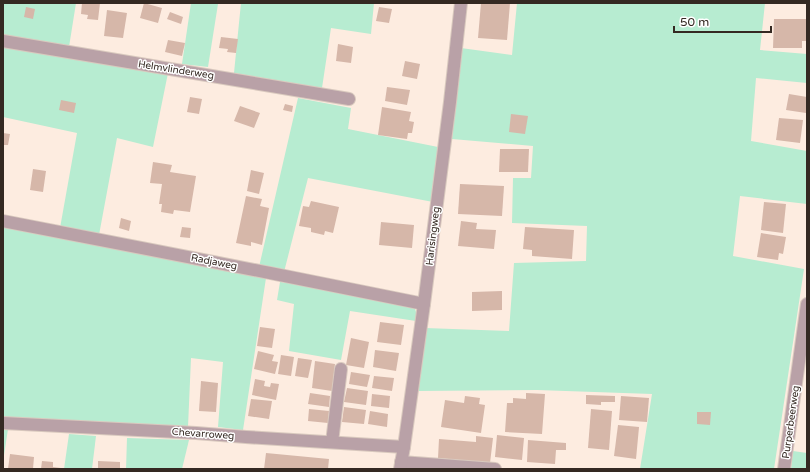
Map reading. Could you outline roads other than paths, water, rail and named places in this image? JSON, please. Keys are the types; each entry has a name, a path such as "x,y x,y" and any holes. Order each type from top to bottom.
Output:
{"street":[{"name":"Harisingweg","path":"400,466 424,304 461,3"},
{"name":"Helmvlinderweg","path":"3,41 350,98"},
{"name":"Radjaweg","path":"3,221 424,304"},
{"name":"Purperbeerweg","path":"784,469 807,304"},
{"path":"332,442 341,369"},
{"name":"Chevarroweg","path":"3,422 404,447"},
{"path":"400,466 495,469"}]}
